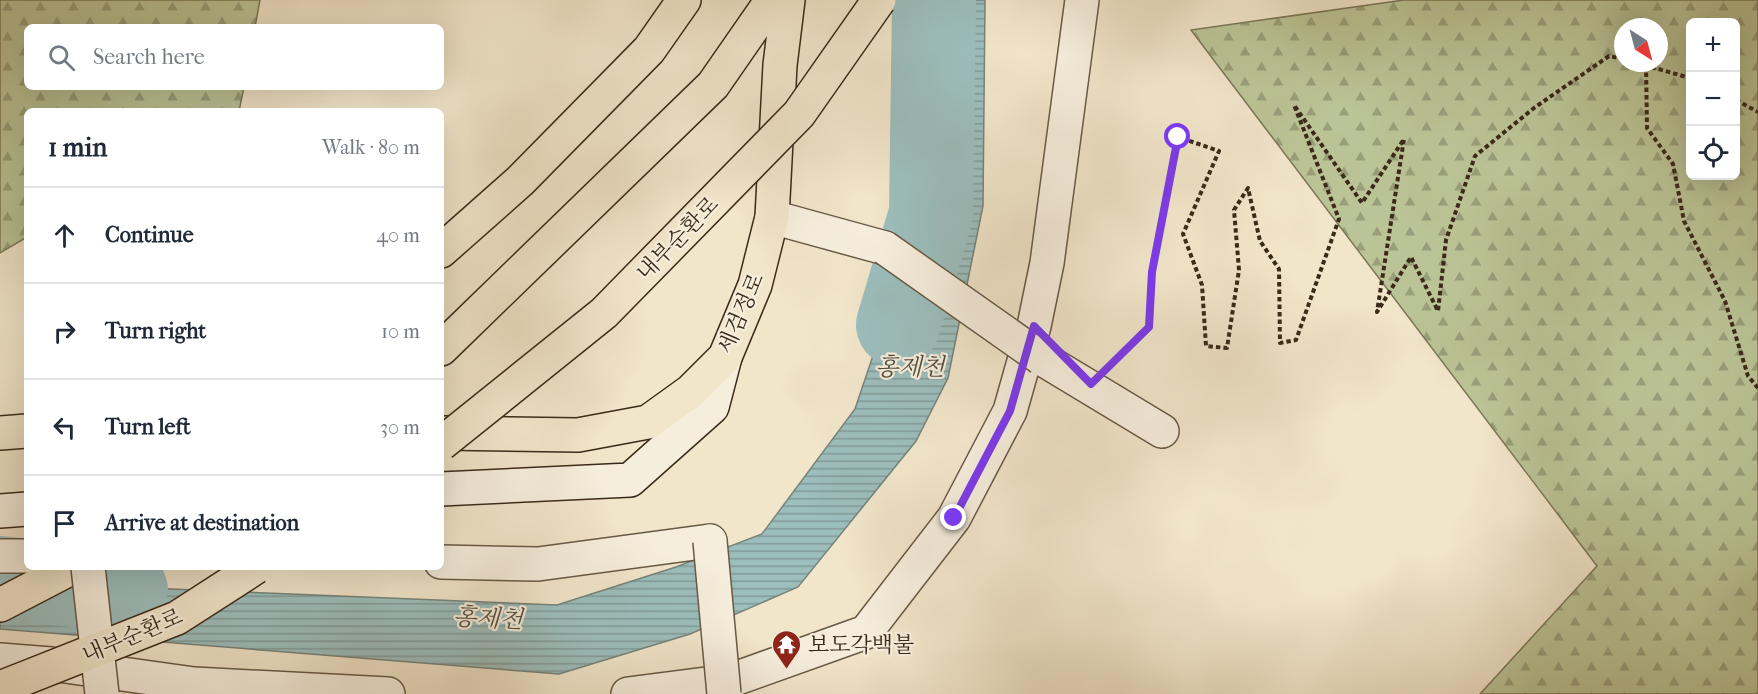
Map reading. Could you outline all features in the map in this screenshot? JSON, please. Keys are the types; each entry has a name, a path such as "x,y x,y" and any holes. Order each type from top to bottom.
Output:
{"main road":[{"path":"444,248 520,181 649,50 684,0"},
{"path":"444,346 713,85 772,0"},
{"name":"세검정로","path":"444,433 578,435 648,422 691,391 725,357 755,285 772,217 780,65 788,0"},
{"name":"내부순환로","path":"444,442 604,313 799,114 879,0"},
{"path":"0,433 24,431"},
{"path":"0,592 29,570"},
{"path":"0,605 67,570"},
{"name":"내부순환로","path":"0,688 177,618 251,570"}],"street":[{"path":"628,694 729,681 866,632 954,518 1010,411 1034,326 1047,263 1082,0"},
{"path":"772,217 885,248 1041,358 1162,430"},
{"path":"444,489 630,480 712,407 725,357"},
{"path":"0,511 24,509"},
{"path":"444,562 538,564 710,541 724,694"},
{"path":"0,556 24,556"},
{"path":"88,570 102,694"},
{"path":"0,660 51,664 194,684 388,694"}],"path":[{"path":"1116,360 1149,327 1152,272 1178,137 1219,151 1183,234 1202,285 1206,346 1227,348 1239,270 1234,210 1248,188 1260,241 1280,269 1280,343 1296,340 1339,219 1294,105 1362,203 1404,139 1377,312 1411,257 1438,311 1446,240 1475,156 1534,108 1609,56 1614,57"},
{"path":"1646,72 1647,128 1673,164 1684,221 1725,301 1748,376 1758,388"},
{"path":"1668,72 1686,77"},
{"path":"1740,102 1758,112"}],"green space":[{"path":"0,0 260,0 256,24 24,24 24,90 243,90 240,108 24,108 24,239 0,253"},
{"path":"1404,0 1758,0 1758,694 1480,694 1597,566 1191,30"}],"water":[{"name":"홍제천","path":"934,0 985,0 983,206 948,378 916,441 798,587 690,634 559,674 0,629 0,578 75,585 557,605 676,567 762,534 855,409 880,335 931,214"}],"waterway":[{"name":"홍제천","path":"898,325 931,214 934,0"},
{"name":"홍제천","path":"0,578 126,590"}],"place":[{"name":"보도각백불","path":"787,670"}],"route":[{"path":"954,518 1010,411 1034,326 1091,384 1149,327 1152,272 1178,137"}]}
